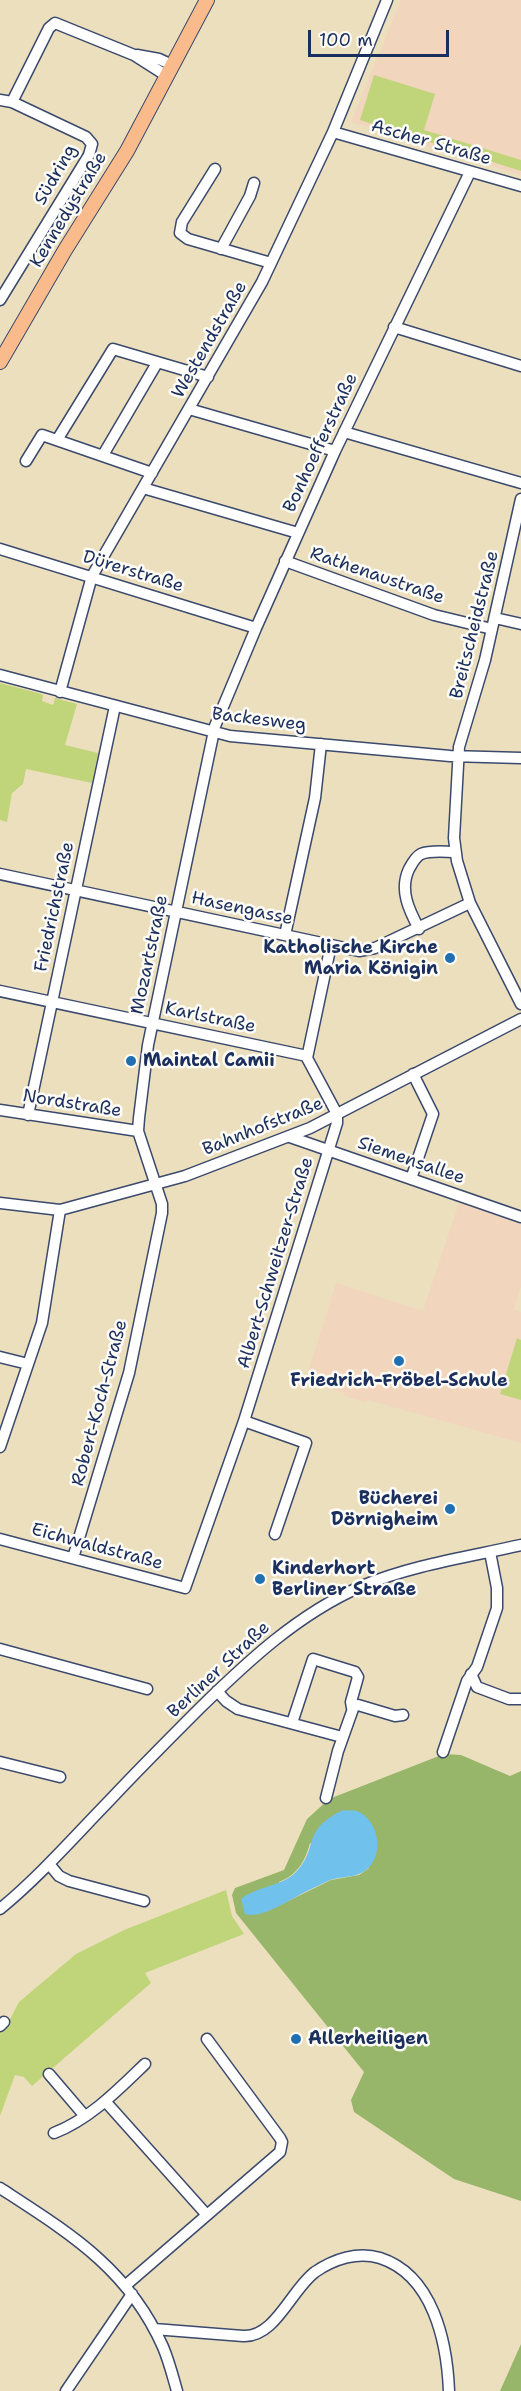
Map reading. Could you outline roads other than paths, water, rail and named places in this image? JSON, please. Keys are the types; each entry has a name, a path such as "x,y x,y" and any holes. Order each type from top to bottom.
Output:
{"main road":[{"name":"Kennedystraße","path":"0,362 64,250 127,151 207,0"}],"street":[{"name":"Westendstraße","path":"60,692 92,576 271,263 333,132 387,0"},
{"path":"12,102 49,28 58,22 170,70"},
{"name":"Südring","path":"0,100 12,102 86,137 92,144 89,155 0,300"},
{"name":"Ascher Straße","path":"333,132 521,186"},
{"path":"215,170 180,230 182,235 188,239 271,263"},
{"name":"Bonhoefferstraße","path":"213,733 221,708 334,451 470,172"},
{"path":"221,249 250,196 254,183"},
{"path":"395,325 521,366"},
{"path":"57,440 114,349 207,377"},
{"path":"102,455 157,363"},
{"path":"189,409 334,451"},
{"path":"344,432 521,483"},
{"path":"26,461 42,435 152,473"},
{"path":"143,488 298,533"},
{"name":"Breitscheidstraße","path":"521,499 494,624 459,747 455,852 470,903 521,1004"},
{"name":"Dürerstraße","path":"0,549 256,628"},
{"name":"Rathenaustraße","path":"285,561 434,615 494,624 521,624"},
{"name":"Backesweg","path":"0,675 213,733 459,757 521,758"},
{"name":"Friedrichstraße","path":"28,1115 115,706"},
{"name":"Mozartstraße","path":"156,1185 138,1131 152,1023 213,733"},
{"path":"285,935 315,798 321,744"},
{"path":"419,929 405,896 407,875 418,856 455,852"},
{"name":"Hasengasse","path":"0,874 359,951 369,950 419,929 470,903"},
{"path":"331,945 307,1056 337,1114"},
{"name":"Karlstraße","path":"0,991 307,1056"},
{"name":"Bahnhofstraße","path":"0,1203 60,1210 156,1185 290,1137 521,1019"},
{"path":"411,1179 433,1114 413,1074"},
{"name":"Nordstraße","path":"0,1110 138,1131"},
{"name":"Albert-Schweitzer-Straße","path":"184,1588 244,1421 337,1123 337,1114"},
{"name":"Siemensallee","path":"290,1137 521,1217"},
{"name":"Robert-Koch-Straße","path":"74,1558 132,1361 162,1213 162,1204 156,1185"},
{"path":"0,1447 42,1323 60,1210"},
{"path":"0,1357 28,1364"},
{"path":"244,1421 306,1443 275,1534"},
{"name":"Eichwaldstraße","path":"0,1539 184,1588"},
{"name":"Berliner Straße","path":"0,1909 49,1864 217,1691 274,1639 363,1586 411,1570 521,1545"},
{"path":"443,1752 471,1674 477,1667 497,1608 497,1588 490,1552"},
{"path":"0,1649 147,1689"},
{"path":"292,1723 313,1659 355,1672 358,1677 351,1702 352,1708 326,1798"},
{"path":"471,1674 477,1687 509,1699 521,1700"},
{"path":"217,1691 238,1709 342,1737"},
{"path":"352,1708 358,1705 394,1716 403,1715"},
{"path":"0,1762 60,1777"},
{"path":"49,1864 59,1875 69,1881 144,1901"},
{"path":"66,2391 129,2289 206,2214 280,2152 282,2142 207,2039"},
{"path":"54,2133 74,2126 84,2115 105,2102 145,2064"},
{"path":"49,2074 84,2115"},
{"path":"105,2102 206,2214"},
{"path":"0,2188 62,2228 88,2248 129,2289 164,2349 177,2391"},
{"path":"154,2329 243,2336 258,2335 270,2326 299,2288 316,2272 344,2258 361,2255 375,2257 405,2270 419,2287 430,2306 446,2351 449,2391"}],"water":[{"path":"343,1810 357,1811 370,1822 375,1830 377,1847 372,1864 362,1873 330,1880 267,1912 245,1914 241,1899 254,1891 283,1881 296,1872 303,1863 321,1825"}],"place":[{"name":"Katholische Kirche Maria Königin","path":"450,958"},
{"name":"Maintal Camii","path":"131,1061"},
{"name":"Friedrich-Fröbel-Schule","path":"399,1361"},
{"name":"Bücherei Dörnigheim","path":"450,1509"},
{"name":"Kinderhort Berliner Straße","path":"260,1579"},
{"name":"Allerheiligen","path":"296,2039"}]}
